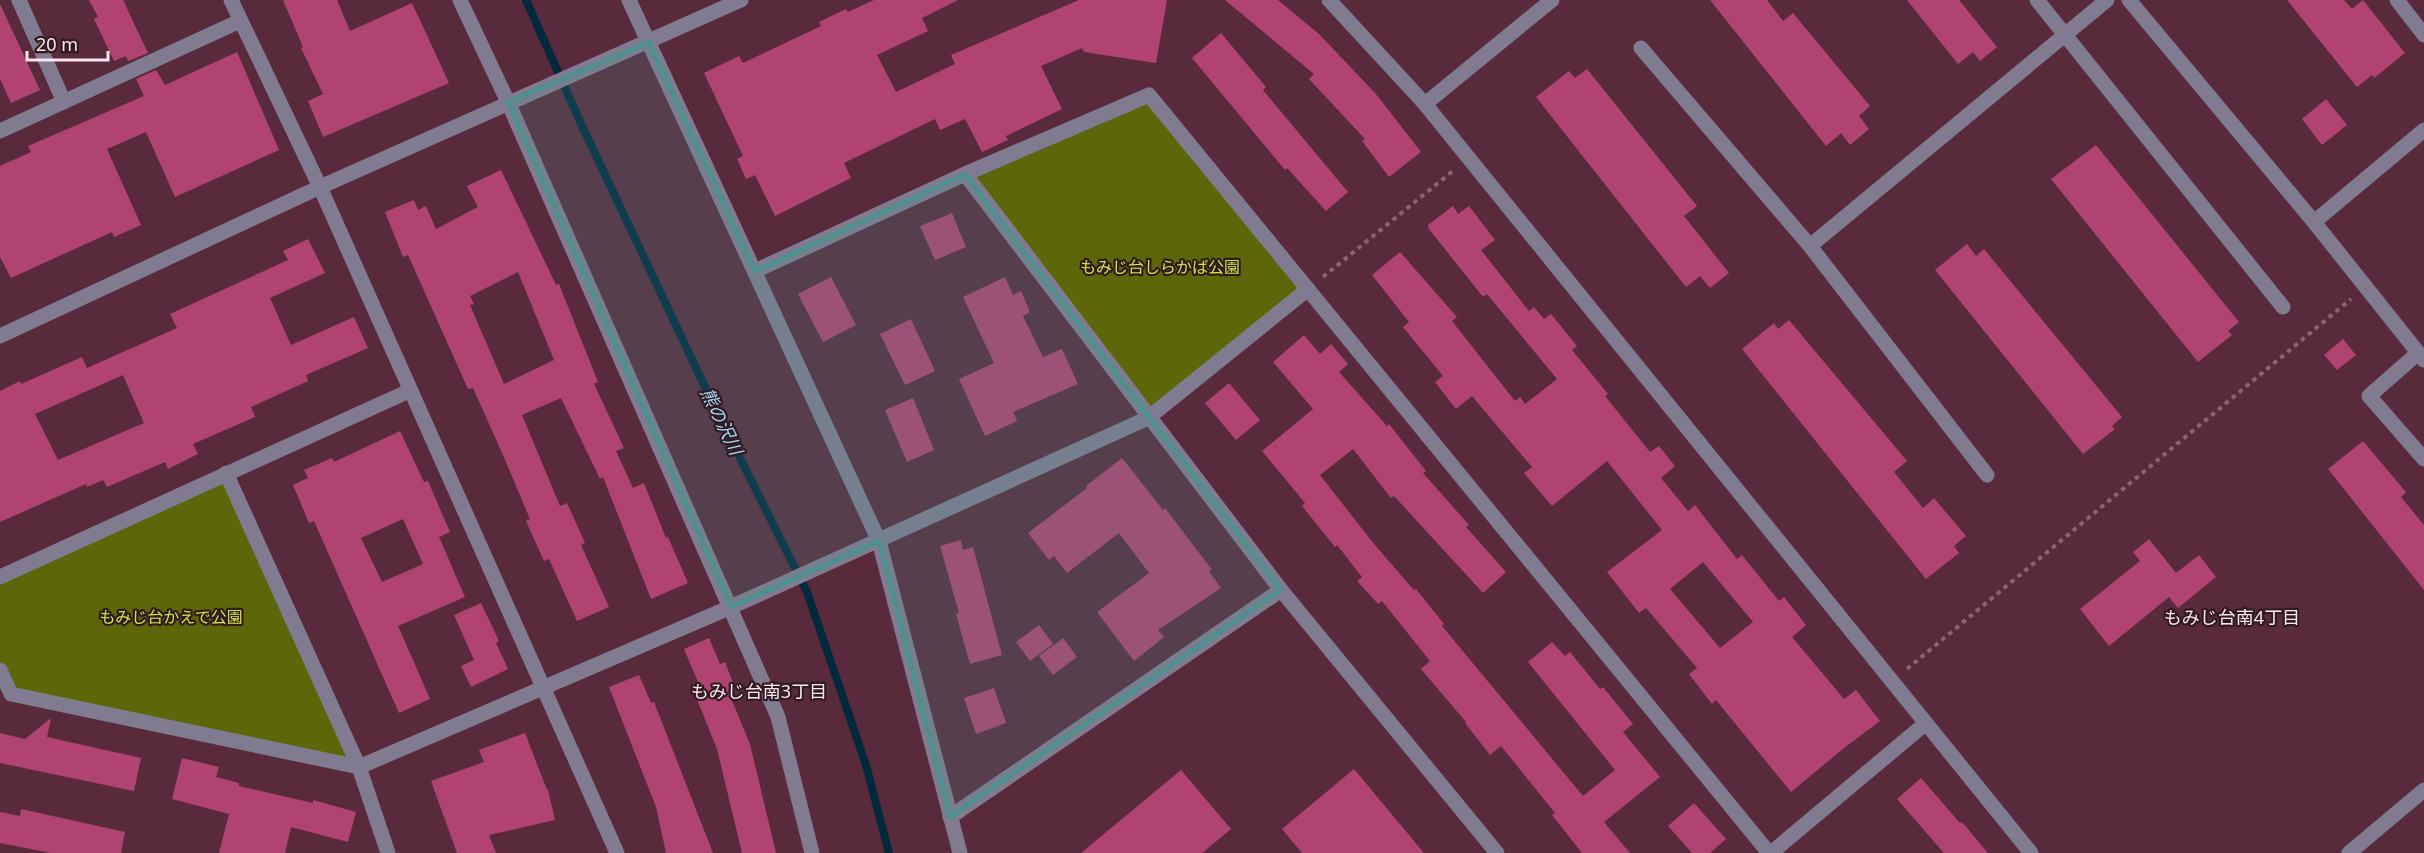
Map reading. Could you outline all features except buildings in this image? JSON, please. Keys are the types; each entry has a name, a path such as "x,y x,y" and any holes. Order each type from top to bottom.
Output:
{"street":[{"path":"19,0 64,102"},
{"path":"231,0 320,188 617,853"},
{"path":"460,0 508,102 778,717 812,853"},
{"path":"629,0 879,541 960,853"},
{"path":"0,336 508,102 613,58 741,0"},
{"path":"1329,0 1425,104 2031,853"},
{"path":"1425,104 1552,0"},
{"path":"2037,0 2283,307"},
{"path":"1810,246 2107,0"},
{"path":"2129,0 2314,222 2421,357 2369,396 2424,459"},
{"path":"2397,0 2424,35"},
{"path":"0,131 240,21"},
{"path":"1641,48 1810,246 1987,475"},
{"path":"755,271 964,174 1149,95 1770,853 1926,723"},
{"path":"2314,222 2424,130"},
{"path":"964,174 1281,590 1497,853"},
{"path":"0,670 11,694 359,767 731,607 1148,418 1308,289"},
{"path":"0,577 409,391"},
{"path":"226,473 359,767 388,853"},
{"path":"950,818 1281,590"},
{"path":"2349,853 2424,790"}],"path":[{"path":"1308,289 1468,158"},
{"path":"1893,682 2356,295"}],"highlighted area":[{"path":"649,42 755,271 965,174 1281,590 950,817 879,541 731,607 508,102"}],"green space":[{"name":"もみじ台しらかば公園","path":"1149,95 1308,289 1148,418 965,174"},
{"name":"もみじ台かえで公園","path":"226,473 359,767 11,694 0,670 0,577"}],"waterway":[{"name":"熊の沢川","path":"526,0 583,128 713,404 807,592 866,765 889,853"}],"district":[{"name":"もみじ台南4丁目","path":"2232,617"},
{"name":"もみじ台南3丁目","path":"759,691"}]}
